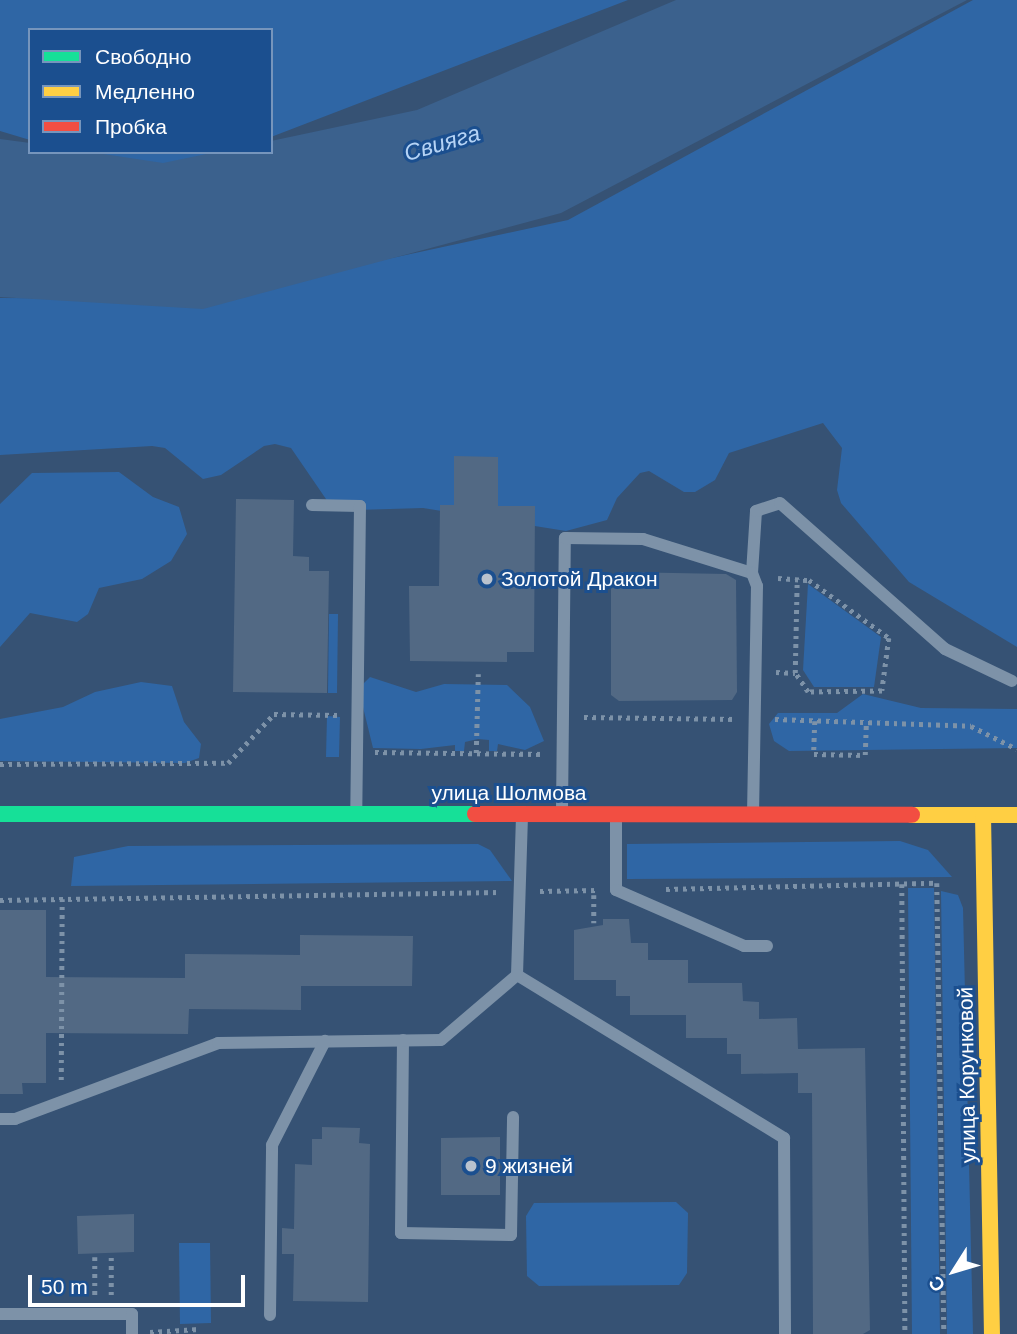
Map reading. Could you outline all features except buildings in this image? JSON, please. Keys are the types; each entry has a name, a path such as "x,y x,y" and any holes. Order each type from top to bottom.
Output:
{"street":[{"name":"улица Шолмова","path":"0,814 1017,816"},
{"name":"улица Корунковой","path":"984,815 992,1334"}],"lane":[{"path":"752,815 757,586 752,573 756,512 780,503 945,649 1012,681"},
{"path":"312,505 360,506 356,813"},
{"path":"562,814 565,538 643,539 752,573"},
{"path":"0,1119 15,1118 61,1102 218,1043 441,1040 517,975 522,891 522,814"},
{"path":"616,814 616,890 744,946 767,946"},
{"path":"517,975 784,1138 785,1334"},
{"path":"403,1040 401,1233 511,1235 513,1117"},
{"path":"270,1315 272,1145 325,1041"},
{"path":"0,1314 132,1314 132,1334"}],"path":[{"path":"752,573 809,580 889,638 882,691 808,692 795,673 797,579"},
{"path":"777,591 778,578"},
{"path":"776,659 776,681"},
{"path":"776,672 795,673"},
{"path":"477,753 478,674"},
{"path":"775,710 775,720"},
{"path":"0,764 228,763 274,713 357,715"},
{"path":"563,717 754,719 971,726 1017,748"},
{"path":"816,721 814,754 865,755 866,723"},
{"path":"357,751 562,754"},
{"path":"657,889 937,883 944,1334"},
{"path":"902,884 905,1334"},
{"path":"594,890 594,923"},
{"path":"0,900 616,890"},
{"path":"61,1102 62,899"},
{"path":"95,1257 96,1314"},
{"path":"111,1257 111,1314"},
{"path":"132,1334 199,1329"}],"shaded area":[{"path":"0,0 628,0 273,136 273,28 28,28 28,139 0,131"},
{"path":"973,0 1017,0 1017,647 909,582 841,503 837,490 842,448 823,423 729,453 715,480 695,492 684,492 649,471 640,473 617,498 607,520 566,531 423,508 356,510 328,502 291,448 275,444 264,446 221,475 203,479 165,448 152,446 0,455 0,298 202,299 568,220"},
{"path":"76,154 227,154 159,180"},
{"path":"119,472 153,497 179,507 187,534 171,561 142,579 99,588 88,614 77,622 30,613 0,647 0,504 32,473"},
{"path":"808,584 881,637 874,687 814,687 803,670"},
{"path":"329,614 338,614 337,693 328,693"},
{"path":"370,677 416,692 444,684 507,685 530,707 544,741 525,750 498,744 497,751 489,751 489,740 478,739 465,742 464,751 455,751 455,745 421,749 373,748 361,699 361,686"},
{"path":"141,682 172,686 184,722 201,744 199,758 185,763 0,761 0,719 63,707 95,692"},
{"path":"863,694 921,708 1017,709 1017,748 789,751 774,741 769,724 778,713 837,713"},
{"path":"327,716 340,717 339,757 326,757"},
{"path":"900,841 928,850 952,877 627,879 627,844"},
{"path":"478,844 490,850 512,881 71,886 74,857 128,846"},
{"path":"908,888 934,888 940,1334 912,1334"},
{"path":"941,891 958,895 963,908 973,1334 947,1334"},
{"path":"676,1202 688,1213 687,1273 679,1285 539,1286 527,1276 526,1216 534,1203"},
{"path":"179,1243 210,1243 211,1323 180,1324"}],"water":[{"name":"Свияга","path":"676,0 967,0 561,213 203,309 0,297 0,139 28,143 28,154 103,154 163,163 206,154 273,154 273,141 417,110"}],"traffic: fast":[{"path":"0,814 475,814"}],"traffic: slow":[{"path":"912,815 1017,815"},
{"path":"983,815 992,1334"}],"traffic: jam":[{"path":"475,814 912,815"}],"place":[{"name":"Золотой Дракон","path":"487,579"},
{"name":"9 жизней","path":"471,1166"}]}
